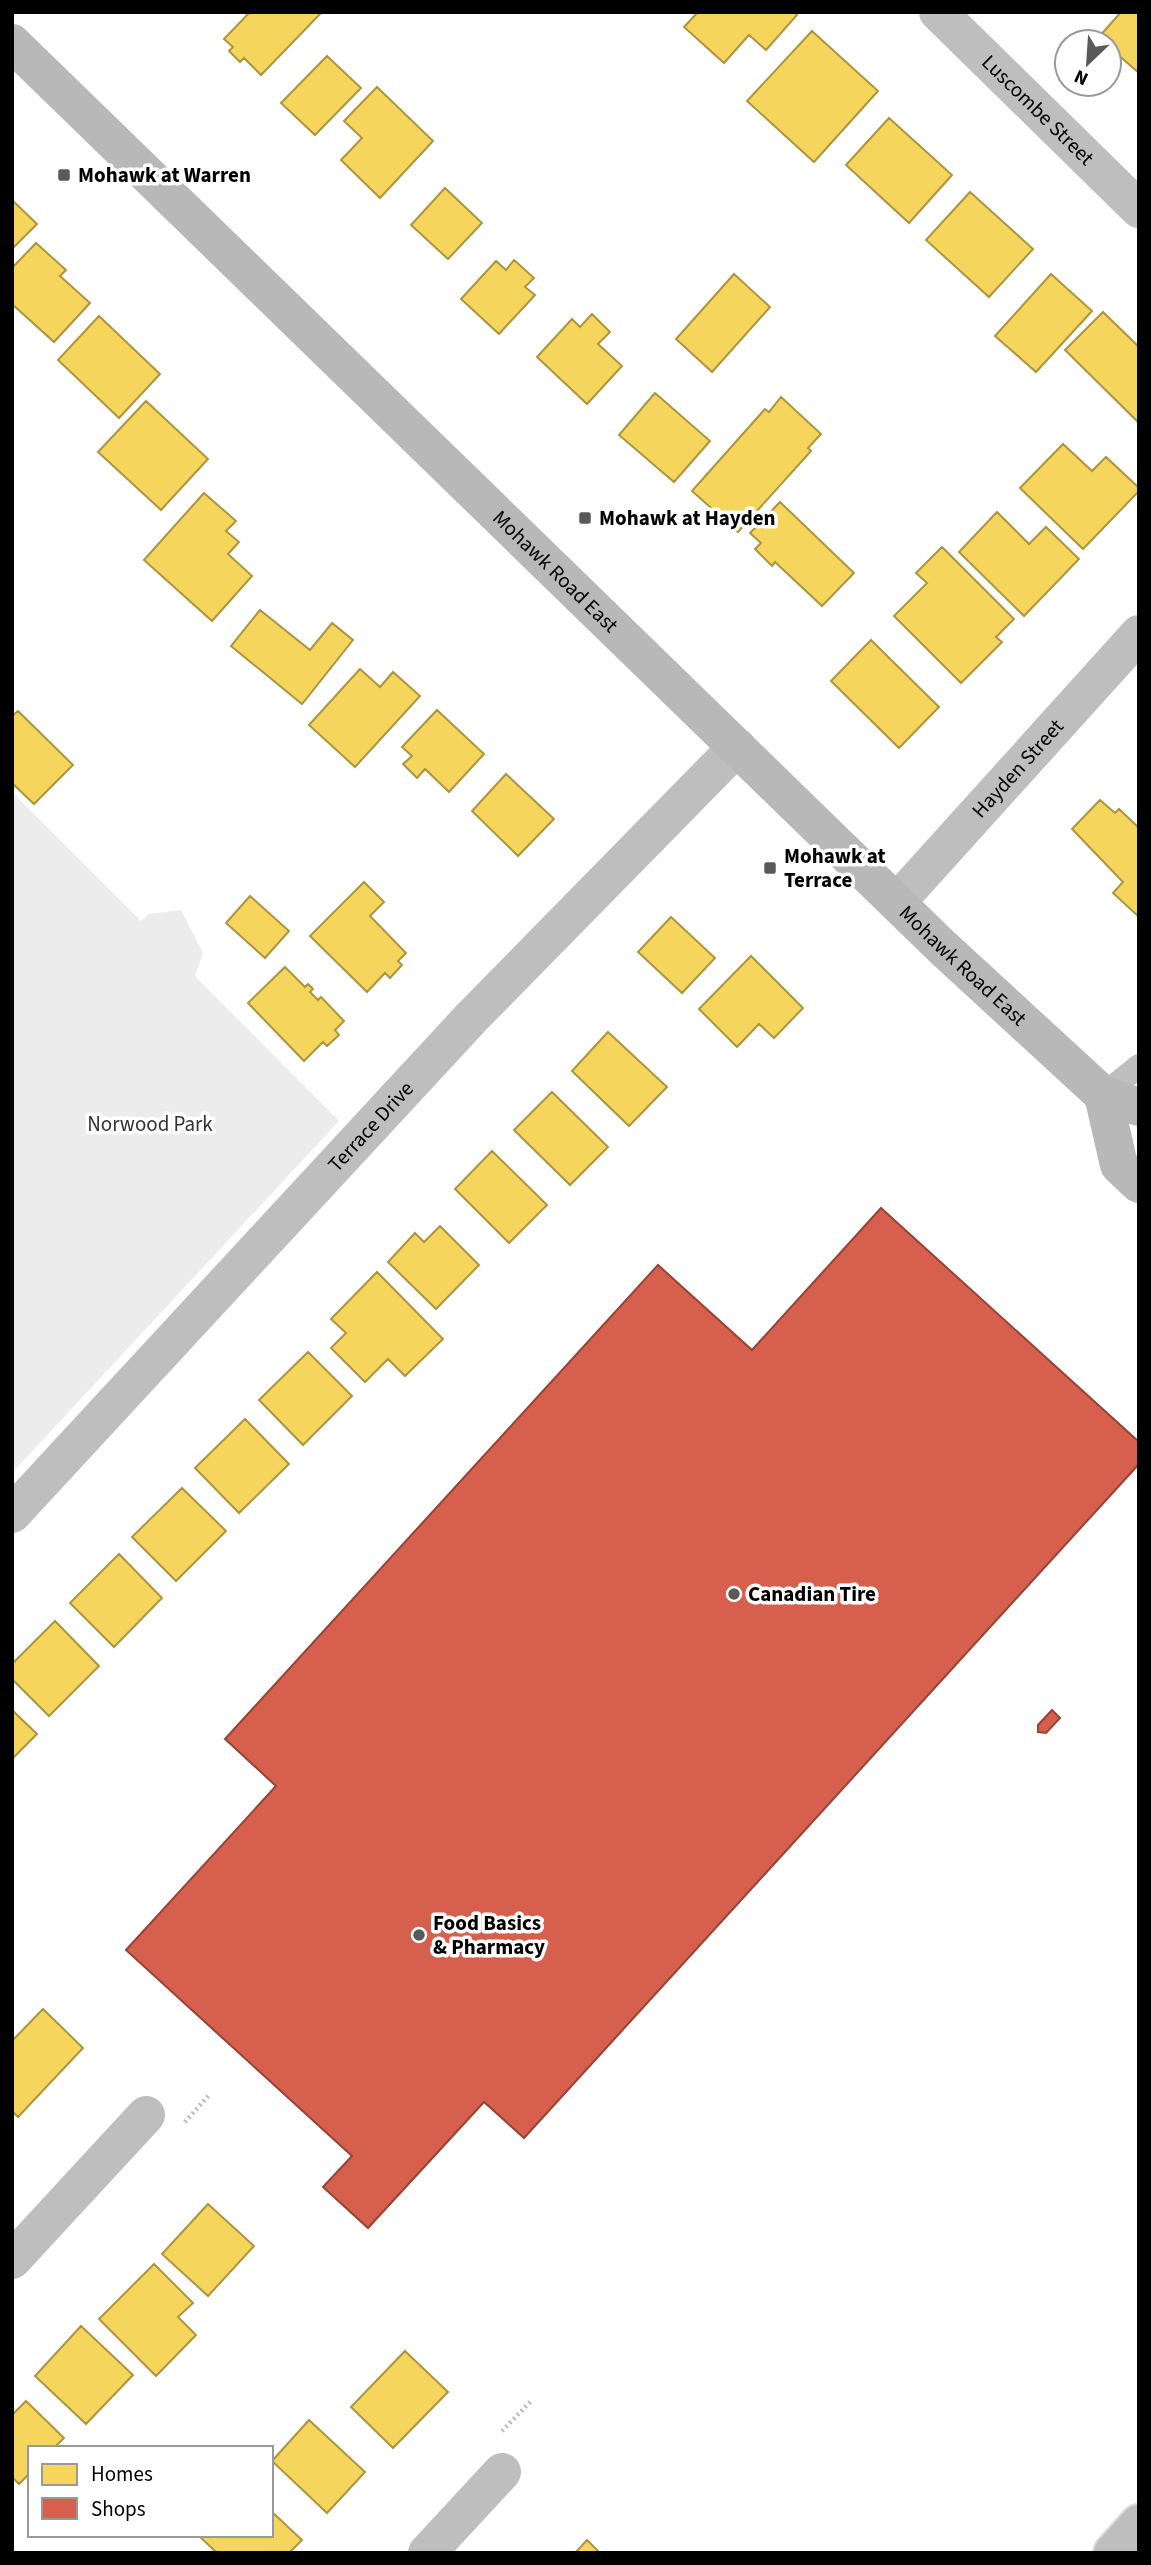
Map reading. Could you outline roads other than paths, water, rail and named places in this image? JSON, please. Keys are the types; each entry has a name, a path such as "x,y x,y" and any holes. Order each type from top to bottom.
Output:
{"main road":[{"name":"Mohawk Road East","path":"12,43 942,947 1103,1095 1139,1107"},
{"path":"1103,1095 1119,1165 1139,1184"}],"street":[{"name":"Luscombe Street","path":"938,12 1139,209"},
{"name":"Hayden Street","path":"897,902 1139,634"},
{"name":"Terrace Drive","path":"12,1514 471,1018 737,747"},
{"path":"12,2260 146,2115"},
{"path":"428,2553 502,2472"},
{"path":"1113,2553 1139,2524"}],"lane":[{"path":"1103,1095 1139,1066"}],"place":[{"name":"Mohawk at Warren","path":"64,175"},
{"name":"Mohawk at Hayden","path":"585,518"},
{"name":"Mohawk at Terrace","path":"770,868"},
{"name":"Canadian Tire","path":"734,1594"},
{"name":"Food Basics & Pharmacy","path":"419,1935"}],"park label":[{"name":"Norwood Park","path":"150,1124"}]}
